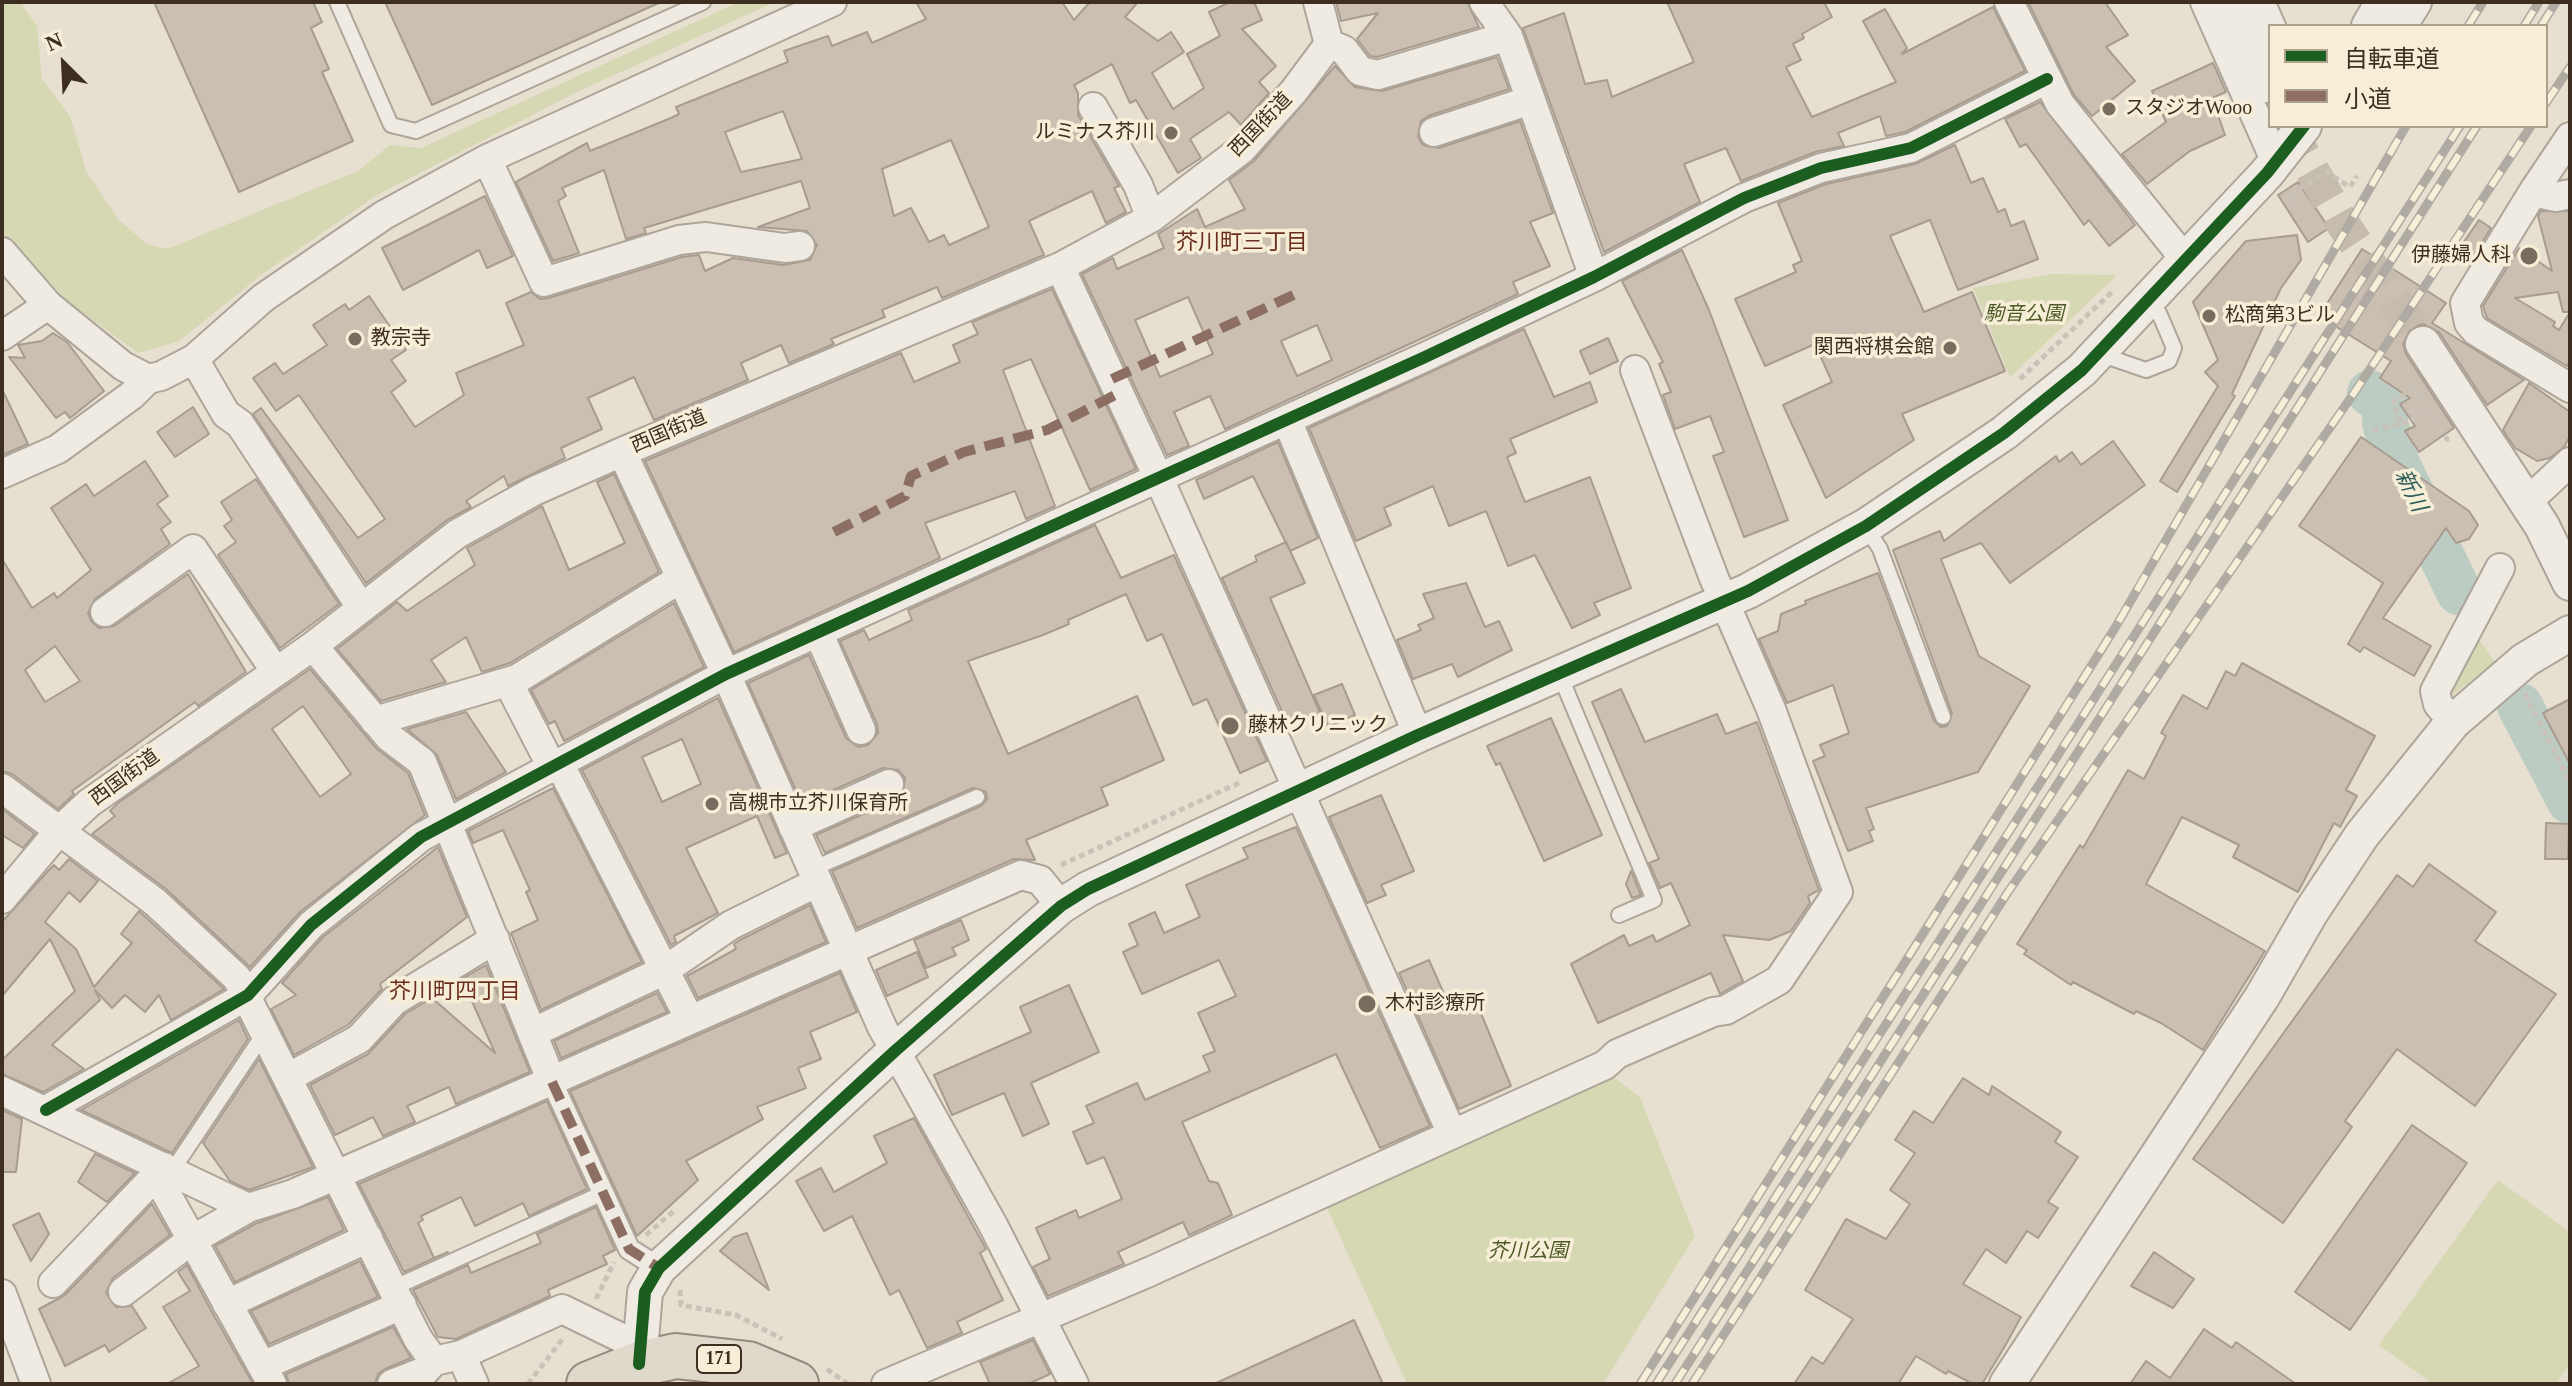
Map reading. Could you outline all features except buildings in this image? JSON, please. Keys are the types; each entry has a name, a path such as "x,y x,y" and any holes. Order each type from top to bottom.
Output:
{"highway":[{"name":"171","path":"589,1384 660,1363 748,1364 796,1384"}],"street":[{"path":"2,474 58,449 148,379 178,370 263,298 384,215 487,159 832,2"},
{"path":"1318,2 1329,44 1344,50 1360,71 1378,75 1508,36"},
{"path":"1484,2 1508,36 1594,277"},
{"path":"2009,2 2047,79 2080,131 2112,164 2184,258"},
{"path":"2205,2 2278,176"},
{"path":"2230,2 2266,85"},
{"path":"2257,2 2268,27"},
{"path":"2370,24 2383,2"},
{"path":"2400,24 2414,2"},
{"name":"西国街道","path":"2,899 59,831 89,803 313,646 457,534 534,491 1060,267 1151,218 1242,149 1294,91 1329,44"},
{"path":"46,1110 248,995 311,925 421,837 726,674 1159,479 1594,277 1744,198 1821,168 1911,148 2047,79"},
{"path":"1434,132 1531,100"},
{"path":"1093,107 1138,185 1151,218"},
{"path":"660,1363 645,1292 669,1277 895,1051 1061,906 1088,889 1418,735 1724,601 1866,526 2004,433 2103,350 2149,302 2184,258 2278,176 2303,128"},
{"path":"2570,137 2470,291 2466,313 2476,331 2570,388"},
{"path":"487,159 544,282 679,240 706,237 785,248 800,246"},
{"path":"2533,192 2556,197 2570,194"},
{"path":"2,252 48,305 123,366 148,379"},
{"path":"1060,267 1159,479 1452,1134"},
{"path":"2,336 48,305"},
{"path":"2423,344 2527,502 2570,583"},
{"path":"194,359 226,414 240,424 361,607"},
{"path":"886,1384 1041,1315 1149,1272 1605,1065 1617,1054 1756,996 1779,980 1838,892 1771,709 1724,601 1635,370"},
{"path":"1287,420 1418,735"},
{"path":"622,452 726,674 846,951 895,1051 1041,1315 1074,1384"},
{"path":"2527,502 2570,462"},
{"path":"105,612 193,549 276,672"},
{"path":"2453,722 2438,704 2435,691 2500,568"},
{"path":"375,721 508,682 680,579"},
{"path":"818,632 861,730"},
{"path":"2007,1384 2262,997 2335,874 2387,802 2453,722 2525,660 2570,633"},
{"path":"313,646 389,737 422,762 552,1082 629,1249 669,1277"},
{"path":"508,682 690,1020"},
{"path":"793,827 889,784"},
{"path":"2,788 155,902 237,978 397,1296 448,1358 474,1384"},
{"path":"123,1292 190,1241 248,1208 293,1194 1021,875 1040,880 1061,906"},
{"path":"532,1033 665,970 731,925 815,876"},
{"path":"289,1077 359,1039 394,1001 495,939"},
{"path":"2,1091 46,1110 164,1171 248,1208"},
{"path":"164,1171 190,1241 267,1375 397,1296"},
{"path":"53,1283 67,1263 164,1171"},
{"path":"227,1304 368,1238"},
{"path":"2,1294 36,1384"},
{"path":"392,1384 562,1309 660,1363"}],"lane":[{"path":"337,2 391,125 416,131 703,2"},
{"path":"2103,350 2111,358 2146,370 2169,361 2174,348 2159,313 2149,302"},
{"path":"1866,526 1880,549 1943,717"},
{"path":"1559,673 1654,900 1619,915"},
{"path":"815,876 977,797"},
{"path":"164,1171 266,1031"},
{"path":"397,1296 603,1193"}],"path":[{"path":"2287,196 2326,172 2350,187 2357,176"},
{"path":"2278,176 2306,226"},
{"path":"2287,196 2302,200"},
{"path":"2398,423 2393,402 2413,389"},
{"path":"2411,408 2417,416"},
{"path":"2373,430 2417,416 2427,409"},
{"path":"2524,693 2570,782"},
{"path":"669,1277 681,1305"}],"green space":[{"path":"2,2 20,2 37,26 42,79 70,116 87,173 119,220 147,244 167,249 358,171 390,145 421,148 739,2 775,2 577,92 377,195 264,273 179,341 138,353 71,304 12,246 2,230"},
{"name":"駒音公園","path":"2051,274 2117,275 2010,377 1973,288"},
{"path":"2478,638 2495,662 2453,695 2449,692"},
{"name":"芥川公園","path":"1605,1071 1640,1097 1695,1236 1603,1384 1407,1384 1323,1199"},
{"path":"2498,1180 2570,1232 2570,1364 2556,1384 2433,1384 2379,1345"}],"waterway":[{"name":"新川","path":"2370,393 2385,403 2385,423 2396,462 2459,592"},
{"name":"新川","path":"2520,706 2570,801"}],"tunnel":[{"path":"2288,128 2341,221 2423,344"}],"railway":[{"path":"2469,24 2483,2"},
{"path":"2525,24 2539,2"},
{"path":"2542,24 2556,2"},
{"path":"2548,100 2570,67"},
{"path":"1640,1384 2115,628 2405,128"},
{"path":"1656,1384 2459,128"},
{"path":"1675,1384 2476,128"},
{"path":"1692,1384 2008,892 2354,393 2530,128"}],"marked path":[{"path":"1112,379 1302,291"},
{"path":"834,532 905,496 911,476 964,452 1047,430 1119,393"},
{"path":"552,1082 629,1249 659,1268"}],"cycle path":[{"path":"46,1110 248,995 311,925 421,837 726,674 1425,357 1594,277 1744,198 1821,168 1911,148 2047,79"},
{"path":"639,1364 645,1292 659,1268 895,1051 1061,906 1088,889 1418,735 1748,591 1866,526 2004,433 2082,370 2267,173 2302,128"}],"place":[{"name":"スタジオWooo","path":"2109,109"},
{"name":"ルミナス芥川","path":"1171,133"},
{"name":"伊藤婦人科","path":"2529,256"},
{"name":"松商第3ビル","path":"2209,316"},
{"name":"教宗寺","path":"355,339"},
{"name":"関西将棋会館","path":"1950,348"},
{"name":"藤林クリニック","path":"1230,726"},
{"name":"高槻市立芥川保育所","path":"712,804"},
{"name":"木村診療所","path":"1367,1004"}],"district":[{"name":"芥川町三丁目","path":"1242,243"},
{"name":"芥川町四丁目","path":"455,992"}]}
